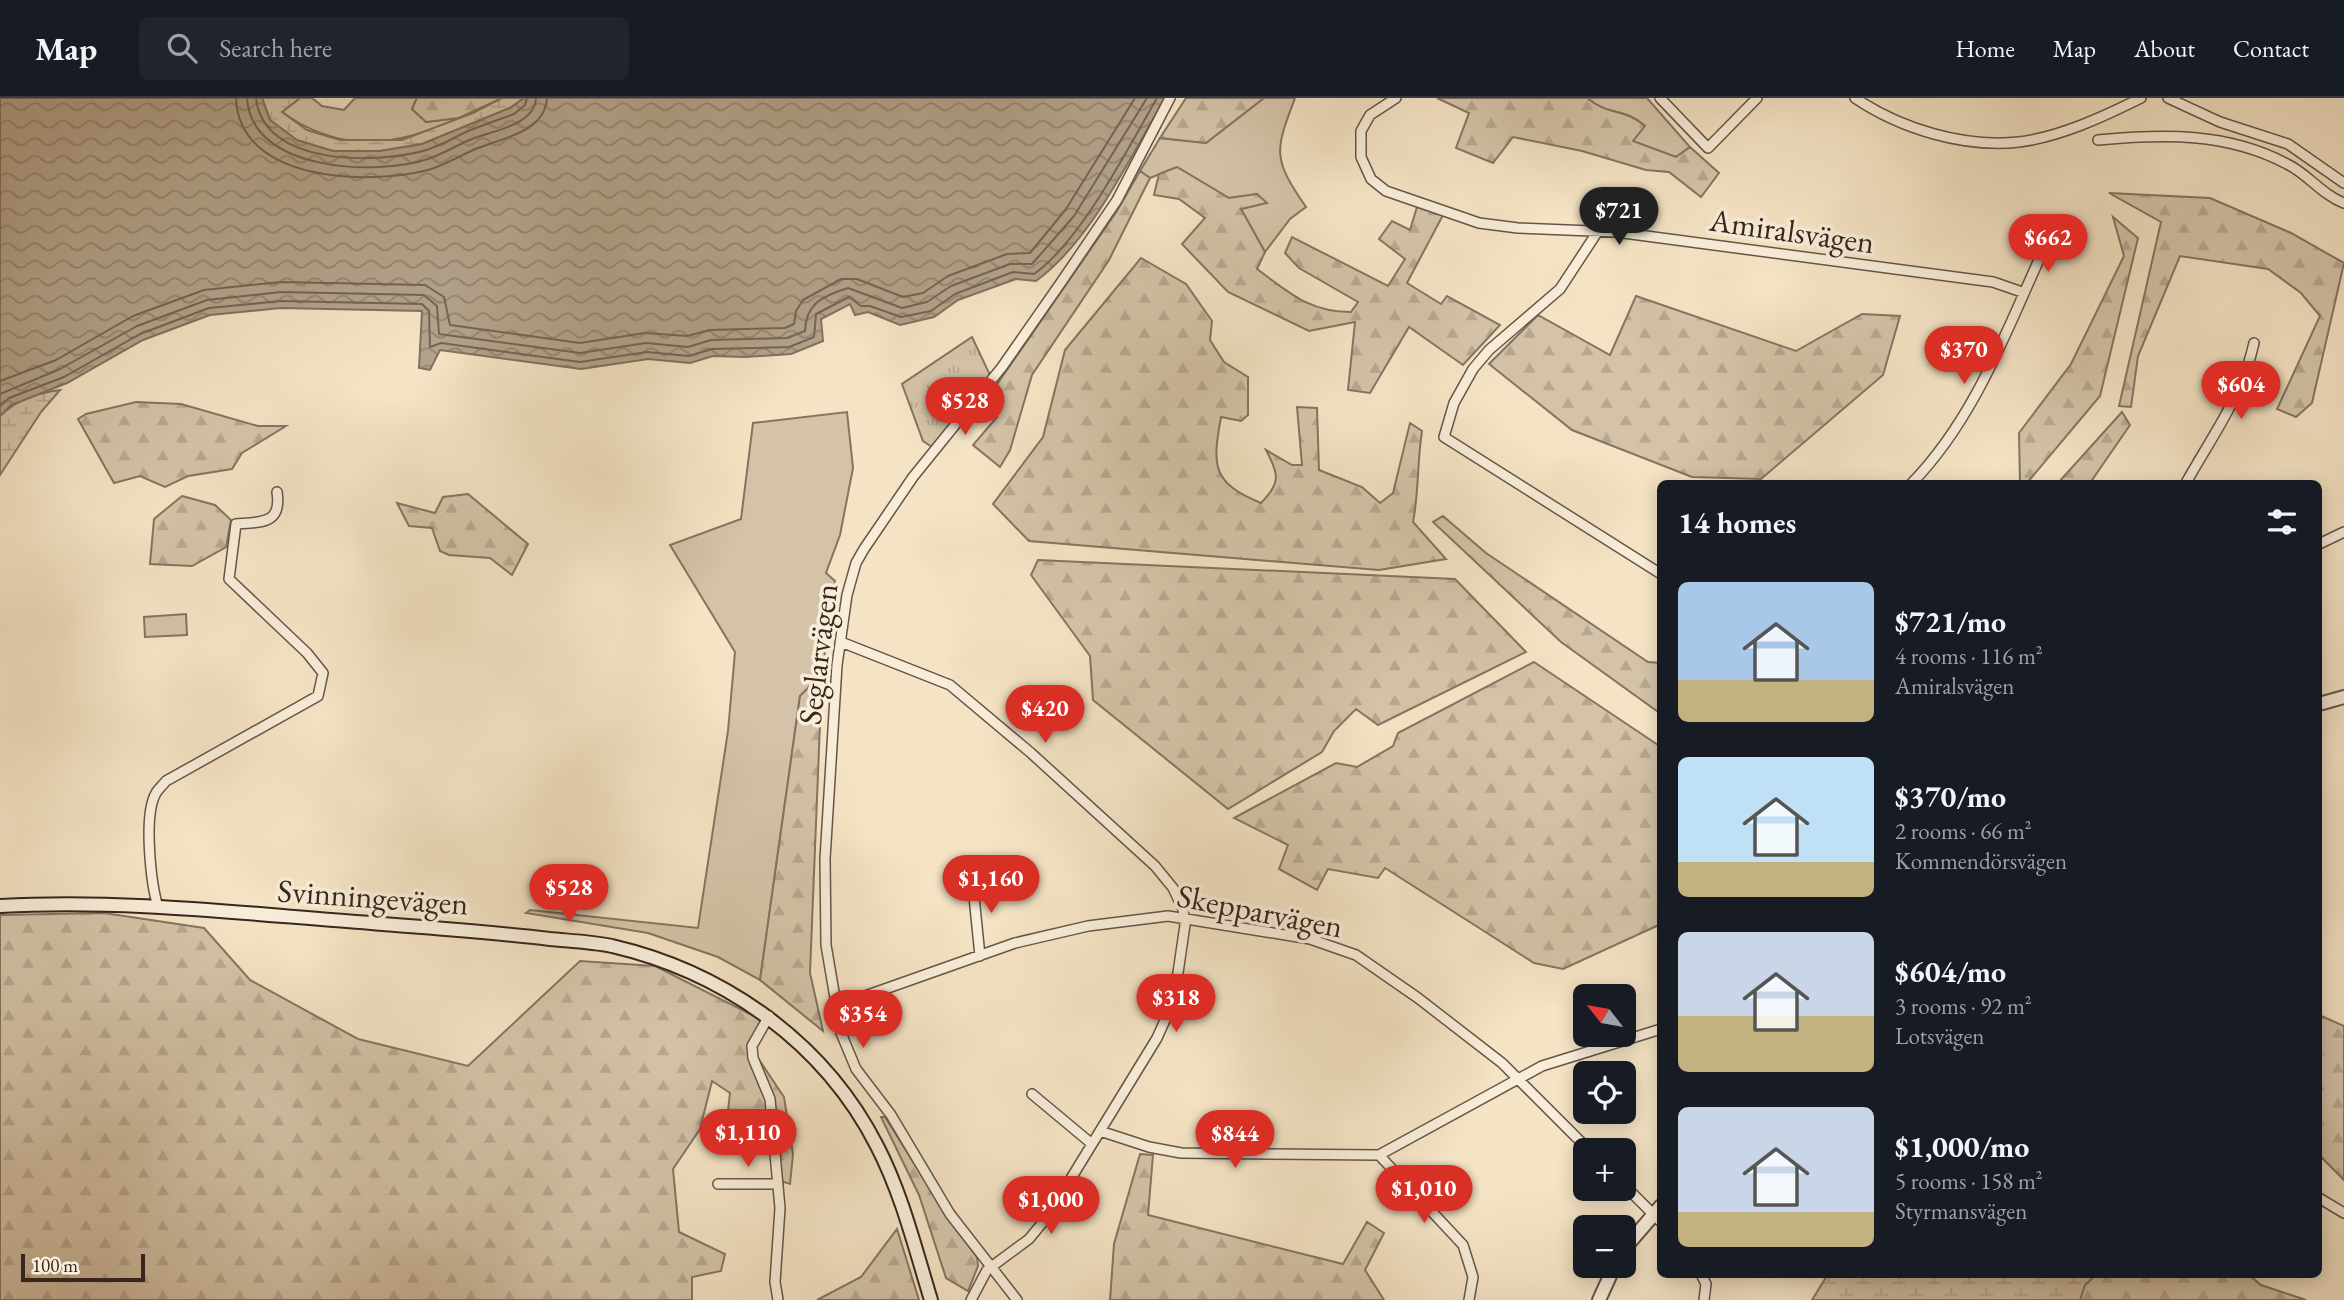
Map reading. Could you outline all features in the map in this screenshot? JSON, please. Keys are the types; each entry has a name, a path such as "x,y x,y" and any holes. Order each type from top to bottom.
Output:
{"main road":[{"path":"2322,703 2344,697"},
{"name":"Svinningevägen","path":"0,906 96,902 517,935 608,945 703,977 769,1016 830,1077 876,1144 898,1193 931,1300"},
{"path":"1636,1237 1657,1215"},
{"path":"1599,1300 1609,1278"}],"street":[{"name":"Seglarvägen","path":"1017,1300 993,1265 950,1214 891,1115 856,1069 843,1041 834,1007 826,945 825,859 841,642 850,580 864,549 913,477 1002,367 1076,261 1117,200 1170,98"},
{"name":"Amiralsvägen","path":"1396,98 1370,116 1360,135 1363,165 1380,189 1479,223 1598,231 1993,282 2022,292"},
{"path":"1660,98 1708,148 1756,98"},
{"path":"1856,98 1932,135 2018,142 2068,128 2141,98"},
{"path":"2168,98 2220,122 2288,144 2344,183"},
{"path":"2098,140 2173,136 2204,137 2232,144 2290,165 2331,197 2344,203"},
{"path":"1598,231 1560,289 1489,350 1473,369 1454,404 1444,437 1657,570"},
{"path":"1915,480 1947,442 1966,412 2010,326 2022,292 2046,242"},
{"path":"2188,480 2228,415 2242,385 2254,343"},
{"path":"158,907 152,888 150,812 155,794 166,781 318,696 323,673 229,579 236,524 276,514 279,508 277,492"},
{"path":"2322,543 2344,532"},
{"path":"841,642 921,671 967,697 1155,866 1178,896 1184,917 1178,981 1168,1015 1038,1230 993,1265 982,1277 971,1300"},
{"path":"972,877 980,956"},
{"name":"Skepparvägen","path":"834,1007 1037,936 1088,926 1159,917 1184,917 1310,939 1345,949 1418,998 1517,1077 1577,1138"},
{"path":"769,1016 752,1046 753,1058 770,1099 774,1168 780,1208 775,1282 778,1300"},
{"path":"1100,1130 1149,1147 1181,1153 1379,1155 1517,1077 1563,1058 1657,1030"},
{"path":"1032,1094 1091,1144"},
{"path":"1379,1155 1463,1245 1473,1277 1469,1300"},
{"path":"718,1184 778,1184"},
{"path":"1636,1195 1657,1213"},
{"path":"2322,1200 2344,1213"},
{"path":"1703,1278 1706,1284 1704,1300"}],"green space":[{"path":"262,98 300,98 282,112 307,130 340,140 402,140 473,113 502,98 524,98 510,108 422,144 380,151 333,151 297,141 270,120"},
{"path":"300,98 312,98 322,106 344,110 355,98 417,98 412,109 426,122 459,118 436,128 391,140 347,140 304,126 282,112"},
{"path":"417,98 502,98 459,118 426,122 412,109"},
{"path":"1186,98 1264,98 1206,143 1160,138"},
{"path":"1264,98 1295,98 1284,130 1280,154 1287,177 1306,207 1290,219 1265,252 1241,209 1266,203 1257,194 1229,198 1177,167 1150,178 1140,171 1160,138 1206,143"},
{"path":"1437,98 1587,98 1603,108 1630,116 1645,126 1633,141 1676,157 1690,147 1719,173 1701,197 1669,172 1646,170 1582,151 1513,137 1493,163 1456,148 1469,113"},
{"path":"1587,98 1647,98 1690,147 1676,157 1632,141 1644,125 1629,116 1603,108"},
{"path":"1177,167 1229,198 1257,194 1267,203 1241,209 1265,252 1257,269 1301,300 1323,309 1351,312 1358,302 1299,268 1285,253 1292,237 1388,286 1405,259 1379,239 1392,221 1410,230 1417,207 1443,215 1407,283 1441,304 1447,296 1500,325 1463,365 1409,327 1370,393 1348,390 1355,322 1309,331 1228,292 1182,244 1205,218 1179,199 1154,195 1159,174"},
{"path":"1140,171 1150,178 1109,260 1032,375 1010,450 1000,467 973,445 997,417 988,409 994,401 989,396 1117,211"},
{"path":"2109,193 2210,198 2291,233 2344,263 2312,403 2296,417 2277,409 2320,316 2301,293 2268,269 2180,256 2138,356 2131,407 2119,406 2161,222"},
{"path":"2113,217 2138,238 2100,396 2030,480 2020,480 2019,433 2071,364 2124,256"},
{"path":"1141,258 1186,284 1212,321 1210,340 1224,362 1248,377 1248,415 1241,421 1221,417 1217,460 1224,480 1245,496 1261,503 1272,490 1276,478 1274,466 1266,450 1292,465 1302,465 1297,407 1317,408 1319,470 1362,487 1380,503 1393,493 1410,423 1422,431 1413,522 1446,559 1379,570 1029,541 993,504 1043,437 1065,350"},
{"path":"1636,296 1796,351 1862,314 1900,316 1883,375 1761,479 1692,477 1572,430 1489,364 1538,315 1610,355"},
{"path":"972,337 990,375 932,447 923,441 902,384"},
{"path":"60,390 41,412 0,475 0,416 28,398"},
{"path":"136,402 181,404 258,426 286,426 242,453 232,469 188,476 165,487 140,476 114,483 78,419 86,414"},
{"path":"847,412 853,468 840,535 826,573 835,581 822,674 800,696 760,980 718,957 648,933 526,913 530,910 698,928 728,731 735,652 670,545 741,519 753,423"},
{"path":"2122,412 2130,425 2092,480 2061,480"},
{"path":"468,494 528,544 512,575 490,558 449,555 440,551 432,528 409,526 397,503 435,513 443,497"},
{"path":"182,496 215,505 231,520 226,547 192,566 150,564 154,519"},
{"path":"1443,516 1486,553 1648,662 1657,663 1657,711 1561,642 1433,522"},
{"path":"1038,560 1455,579 1526,652 1378,725 1356,709 1334,731 1322,752 1228,809 1093,700 1090,656 1031,575"},
{"path":"186,614 187,635 145,637 144,617"},
{"path":"1534,662 1657,744 1657,926 1563,969 1534,963 1385,868 1378,878 1328,869 1317,890 1279,869 1288,845 1234,818 1336,763 1357,767 1393,746 1398,733"},
{"path":"822,674 810,973 823,1031 760,980 800,696"},
{"path":"104,913 204,928 250,980 358,1039 468,1066 580,961 655,966 762,1020 754,1052 784,1097 793,1154 790,1184 781,1181 776,1136 762,1153 726,1128 730,1093 712,1081 700,1129 673,1169 679,1232 725,1254 721,1271 692,1277 692,1300 0,1300 0,915"},
{"path":"2322,1016 2344,1026 2344,1180 2322,1158"},
{"path":"881,1117 885,1117 951,1222 977,1257 978,1266 968,1291 946,1278 919,1195"},
{"path":"1140,1154 1153,1155 1148,1215 1343,1264 1367,1222 1384,1233 1365,1270 1384,1300 1110,1300 1114,1244"},
{"path":"897,1229 919,1300 817,1300 861,1277"},
{"path":"1826,1278 2093,1278 2085,1285 2080,1300 1812,1300"},
{"path":"2044,1278 2253,1278 2261,1285 2306,1300 2057,1300"}],"water":[{"path":"0,98 262,98 270,120 297,140 333,151 380,151 422,144 510,108 524,98 1165,98 1092,221 1056,264 1036,281 1016,279 958,300 934,317 900,325 868,312 855,315 850,304 821,319 823,341 791,354 713,356 690,363 648,359 581,369 440,350 430,370 419,368 422,311 281,308 210,315 143,340 67,383 11,405 0,416"}]}
